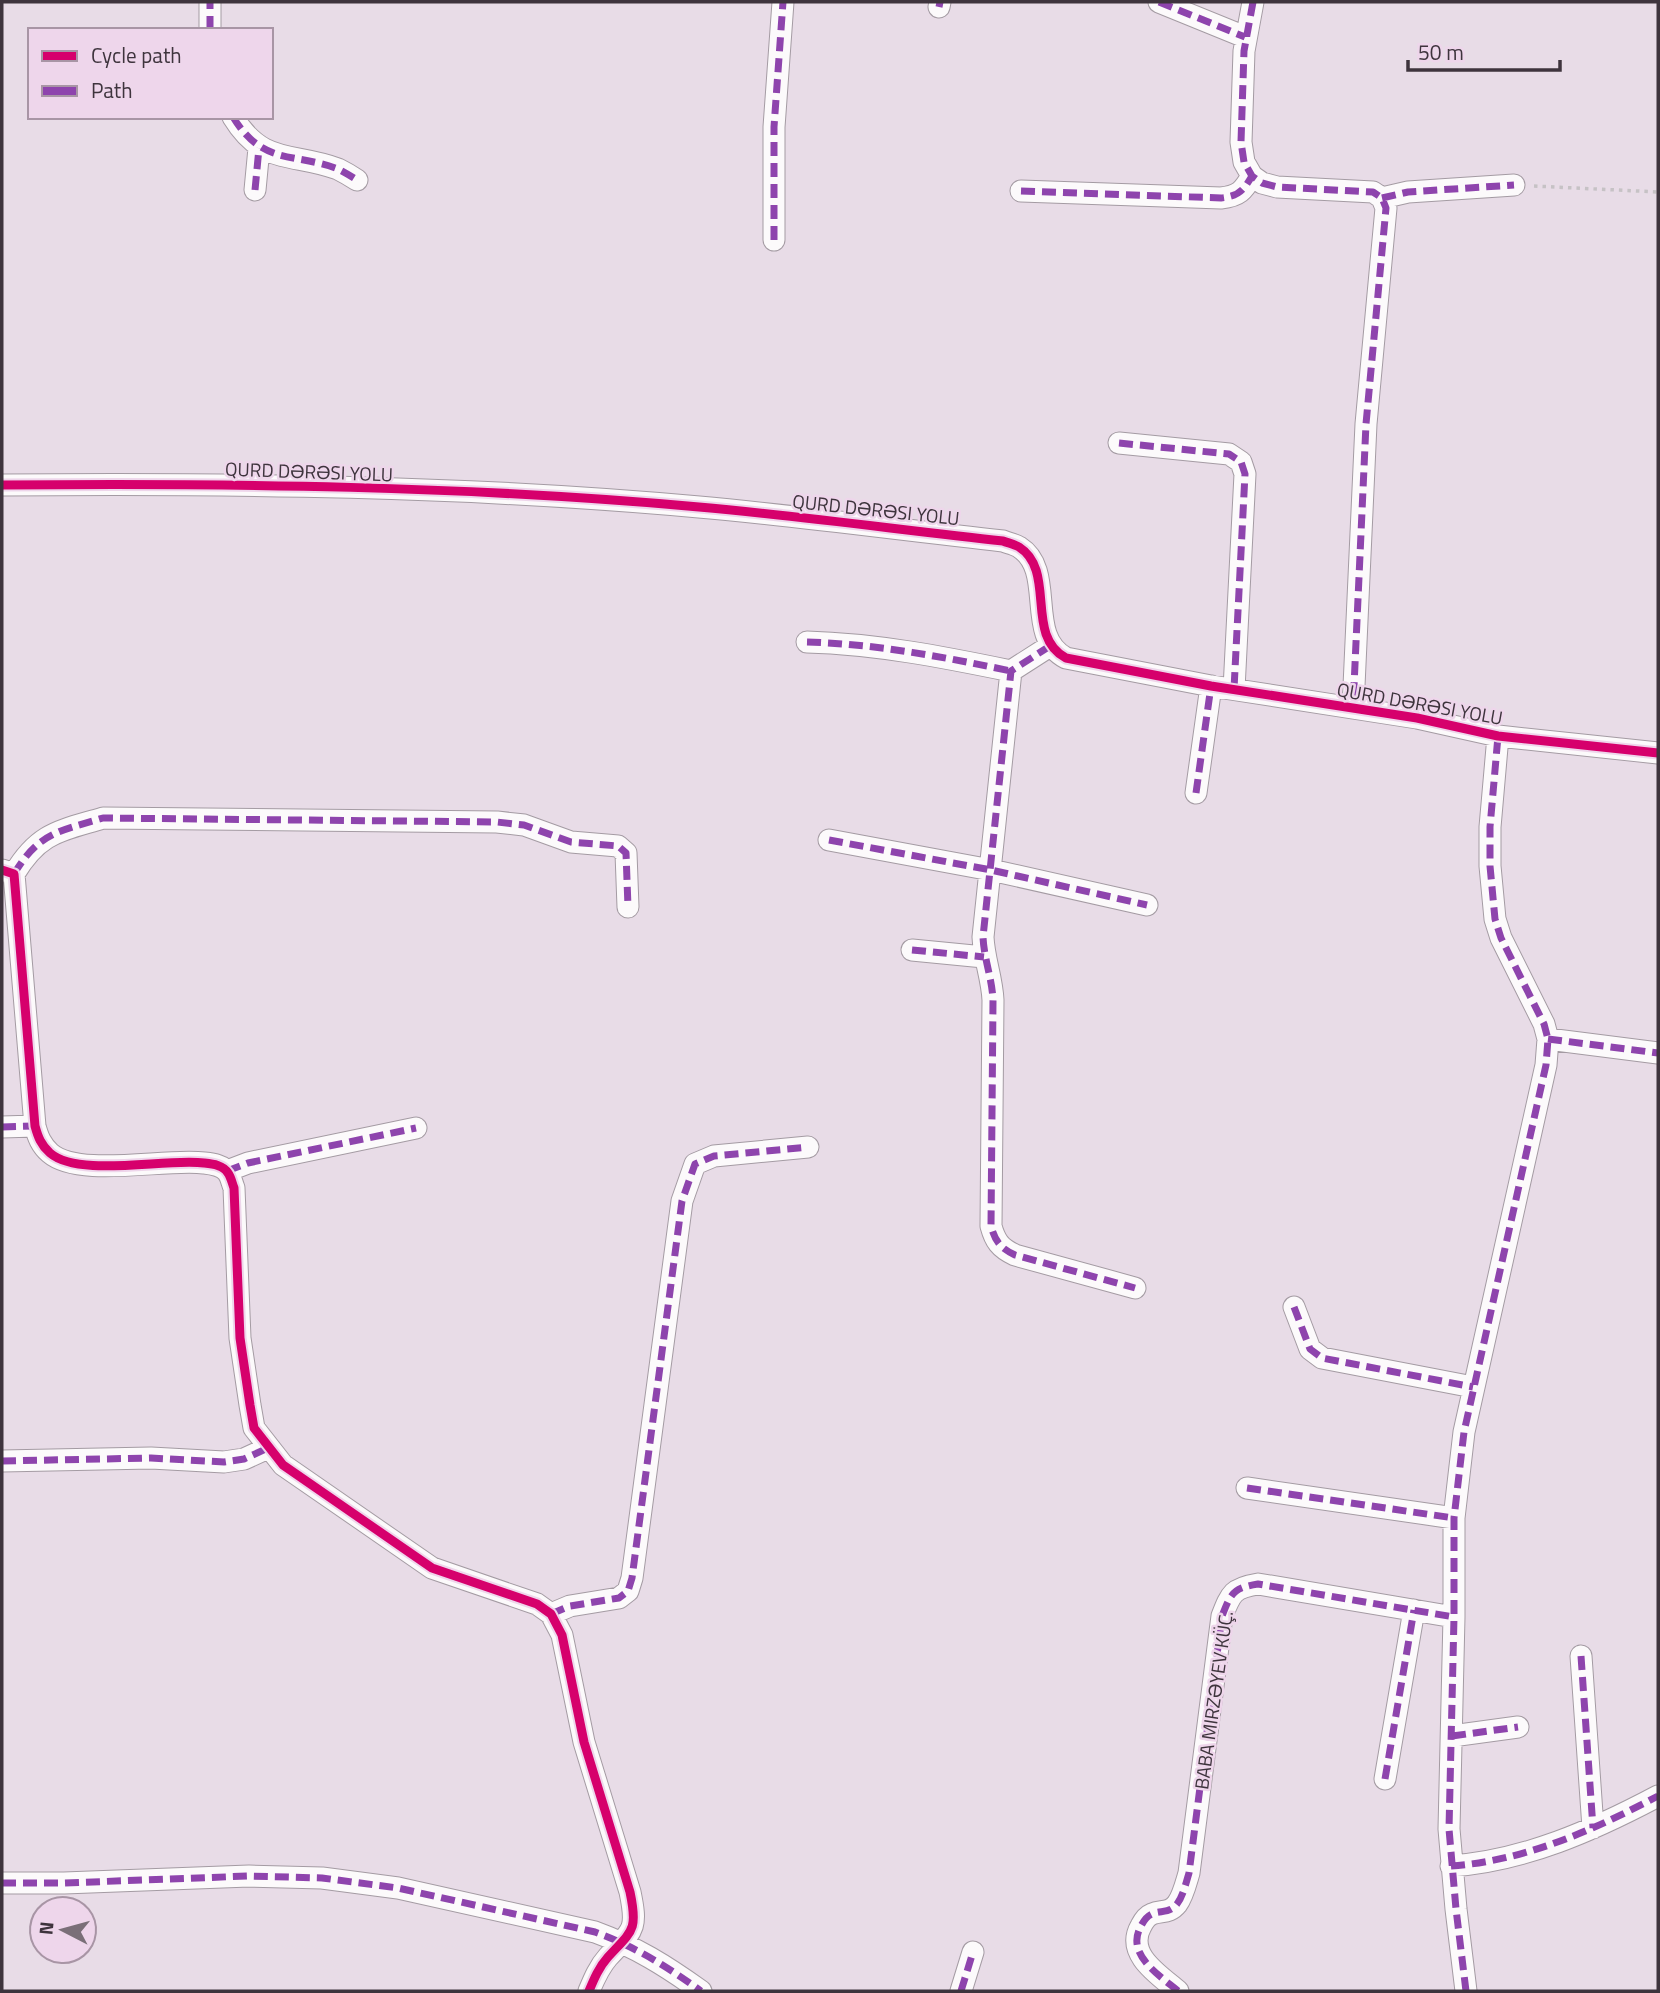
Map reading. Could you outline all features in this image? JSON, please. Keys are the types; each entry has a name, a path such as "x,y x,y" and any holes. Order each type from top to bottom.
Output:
{"street":[{"path":"210,28 211,2"},
{"path":"774,240 774,127 783,2"},
{"path":"1159,2 1245,37"},
{"path":"1254,2 1245,37 1241,142 1244,162 1252,176 1262,183 1278,187 1373,192 1382,198 1386,208 1366,424 1353,708"},
{"path":"234,119 259,148 275,155 337,169 357,180"},
{"path":"254,190 259,148"},
{"path":"1021,191 1221,198 1234,197 1242,192 1252,176"},
{"path":"1382,198 1408,192 1514,184"},
{"path":"1119,443 1229,454 1241,462 1245,474 1234,689"},
{"name":"QURD DƏRƏSI YOLU","path":"2,485 278,487 575,498 699,507 1003,541 1018,547 1029,556 1036,570 1044,630 1050,646 1066,659 1211,686 1418,718 1498,736 1658,753"},
{"path":"807,642 858,644 920,652 1012,671 1050,646"},
{"path":"1012,671 984,937 984,957 992,982 993,999 991,1226 995,1239 1003,1249 1015,1255 1135,1288"},
{"path":"1196,793 1211,686"},
{"path":"1466,1991 1449,1829 1454,1518 1464,1432 1546,1065 1548,1039 1545,1024 1500,938 1495,919 1490,866 1490,827 1498,736"},
{"path":"589,1991 598,1970 624,1942 633,1926 634,1912 584,1742 562,1635 551,1614 537,1604 432,1568 283,1465 268,1448 254,1428 240,1338 234,1188 227,1171 216,1164 190,1161 99,1165 68,1163 52,1155 40,1143 35,1126 8,872 36,844 55,833 103,818 498,822 524,825 571,842 618,846 625,853 628,907"},
{"path":"829,840 991,870 1147,905"},
{"path":"912,950 984,957"},
{"path":"1548,1039 1658,1053"},
{"path":"2,1126 35,1126"},
{"path":"227,1171 248,1163 416,1128"},
{"path":"551,1614 569,1606 619,1598 628,1591 632,1578 682,1200 695,1164 714,1156 808,1147"},
{"path":"1294,1307 1310,1349 1322,1358 1473,1387"},
{"path":"2,1461 151,1458 224,1462 244,1459 268,1448"},
{"path":"1247,1488 1454,1518"},
{"name":"BABA MIRZƏYEV KÜÇ.","path":"1178,1991 1142,1959 1136,1945 1138,1930 1145,1919 1152,1914 1167,1912 1176,1904 1189,1873 1222,1616 1230,1596 1240,1587 1258,1584 1454,1617"},
{"path":"1385,1779 1414,1610"},
{"path":"1581,1656 1593,1828"},
{"path":"1452,1736 1518,1727"},
{"path":"1451,1866 1497,1860 1538,1849 1593,1828 1658,1796"},
{"path":"2,1883 249,1876 322,1878 398,1888 595,1932 624,1942 654,1958 701,1991"},
{"path":"961,1991 972,1952"}],"path":[{"path":"1514,184 1658,191"}],"marked path":[{"path":"210,2 210,28"},
{"path":"774,240 774,127 783,2"},
{"path":"939,7 940,2"},
{"path":"1159,2 1245,37"},
{"path":"1253,2 1244,51 1241,142 1244,162 1252,176 1262,183 1277,187 1373,192 1382,198 1386,208 1366,424 1353,708"},
{"path":"234,119 244,133 268,151 338,169 357,180"},
{"path":"255,190 259,148"},
{"path":"1021,191 1221,198 1240,192 1252,176"},
{"path":"1382,198 1408,192 1514,185"},
{"path":"1119,443 1229,454 1241,462 1245,474 1234,689"},
{"path":"807,642 884,648 1011,671"},
{"path":"1050,646 1011,671 983,937 993,1000 991,1226 999,1244 1015,1255 1135,1288"},
{"path":"1196,793 1211,686"},
{"path":"1466,1991 1449,1829 1454,1518 1464,1432 1546,1065 1548,1039 1544,1024 1501,938 1495,919 1490,866 1490,827 1498,736"},
{"path":"14,874 32,849 42,841 63,830 103,818 497,822 524,825 571,842 618,846 626,853 628,907"},
{"path":"829,840 991,870 1147,905"},
{"path":"912,950 984,957"},
{"path":"1548,1039 1658,1053"},
{"path":"2,1127 35,1126"},
{"path":"227,1171 248,1163 416,1128"},
{"path":"551,1614 570,1606 619,1598 628,1591 632,1578 682,1201 695,1164 714,1156 808,1147"},
{"path":"1294,1307 1310,1349 1322,1358 1473,1387"},
{"path":"2,1461 151,1458 224,1462 244,1459 268,1448"},
{"path":"1247,1488 1454,1518"},
{"path":"1178,1991 1146,1963 1137,1946 1137,1936 1148,1916 1171,1909 1177,1904 1189,1873 1222,1616 1231,1597 1243,1587 1258,1584 1454,1617"},
{"path":"1385,1779 1414,1610"},
{"path":"1581,1656 1593,1828"},
{"path":"1452,1736 1518,1727"},
{"path":"1451,1866 1532,1851 1584,1832 1658,1796"},
{"path":"2,1883 249,1876 322,1878 398,1888 595,1932 650,1958 701,1991"},
{"path":"961,1991 973,1952"}],"cycle path":[{"path":"2,485 350,487 525,494 737,511 1003,541 1019,547 1030,558 1036,571 1046,635 1053,648 1066,658 1211,686 1417,718 1498,736 1658,753"},
{"path":"2,870 14,874 35,1126 44,1147 63,1160 81,1164 101,1166 187,1162 214,1164 226,1170 234,1188 240,1338 254,1428 283,1465 432,1568 537,1604 551,1614 562,1635 584,1742 630,1892 633,1914 628,1935 602,1965 589,1991"}]}
